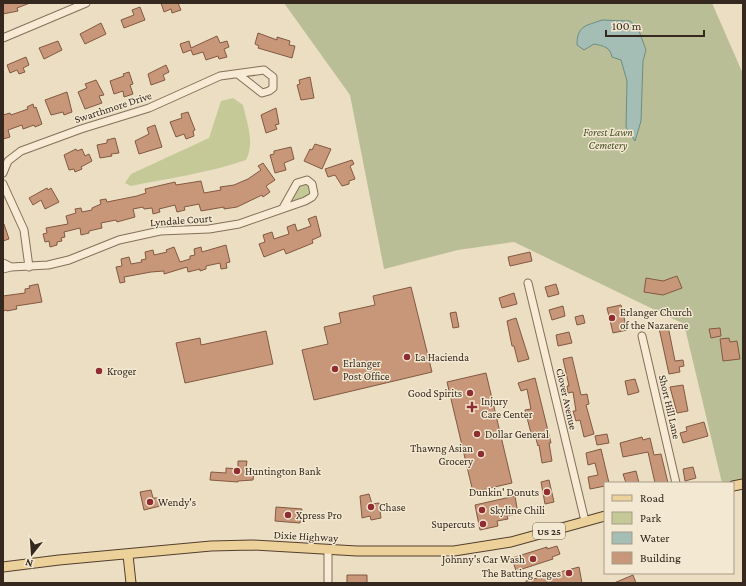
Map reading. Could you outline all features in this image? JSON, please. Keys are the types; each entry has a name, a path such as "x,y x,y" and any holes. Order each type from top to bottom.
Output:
{"main road":[{"name":"Dixie Highway","path":"3,567 59,560 128,555 211,546 252,545 379,551 454,552 511,542 604,516"},
{"path":"128,555 131,583"}],"street":[{"path":"3,38 86,3"},
{"name":"Swarthmore Drive","path":"3,173 8,161 21,151 81,129 149,108 220,76 239,75 264,70 273,78 273,88 262,93 239,75"},
{"name":"Lyndale Court","path":"3,269 11,267 29,267 70,260 119,240 138,235 175,230 222,228 257,219 283,208 294,206 312,197 315,190 312,184 306,180 299,181 283,208"},
{"path":"3,184 24,230 29,267"},
{"name":"Lyndale Court","path":"3,263 11,267"},
{"name":"Clover Avenue","path":"528,283 585,521"},
{"name":"Short Hill Lane","path":"642,336 676,482"},
{"path":"328,549 328,583"}],"green space":[{"name":"Forest Lawn Cemetery","path":"284,3 712,3 743,74 743,484 722,482 684,324 514,242 458,250 384,269 350,95"},
{"path":"233,98 243,105 248,126 250,147 246,160 203,172 131,186 125,183 131,174 209,138 221,101"},
{"path":"302,183 309,184 311,195 288,205 298,187"}],"water":[{"path":"602,20 630,21 638,28 646,50 643,61 641,121 635,141 626,127 627,81 621,60 612,57 610,51 604,46 594,44 584,50 577,45 577,38 584,27"}],"building":[{"path":"30,3 17,8 18,11 3,14 3,4"},
{"path":"161,3 178,3 181,10 172,13 171,9 164,12"},
{"path":"140,7 145,20 124,28 121,20 134,15 132,10"},
{"path":"101,23 106,34 85,44 80,34"},
{"path":"258,33 277,40 277,37 290,41 289,45 295,46 292,58 258,48 259,46 255,44"},
{"path":"217,36 220,43 227,41 229,47 224,49 227,57 219,59 218,56 206,60 203,52 193,55 191,50 183,53 180,44 189,41 191,48"},
{"path":"58,41 62,50 44,59 39,48"},
{"path":"26,57 29,65 23,68 25,72 19,74 17,70 10,73 7,65"},
{"path":"166,65 169,72 163,75 165,80 151,85 148,74"},
{"path":"129,72 133,84 130,85 133,94 124,97 123,91 114,94 110,81 124,76 123,74"},
{"path":"310,77 314,98 301,100 297,85 300,84 299,80"},
{"path":"96,80 104,95 99,96 102,103 85,109 78,92 87,88 85,84"},
{"path":"67,92 72,112 64,115 63,112 51,115 45,100"},
{"path":"33,104 34,108 36,107 42,124 23,129 22,125 8,130 10,137 3,139 3,115 10,113 11,115 28,109 27,107"},
{"path":"276,108 279,124 275,125 277,129 266,133 261,115"},
{"path":"188,112 195,130 193,131 194,136 186,139 184,134 176,137 170,122 182,118 181,114"},
{"path":"155,125 162,147 139,154 135,141 149,134 147,128"},
{"path":"115,138 119,153 100,158 97,145 107,143 107,140"},
{"path":"315,144 331,149 322,169 304,161 310,149 312,150"},
{"path":"291,147 294,159 284,163 286,170 275,173 270,155 274,154 274,151"},
{"path":"76,149 77,151 82,149 85,156 89,154 92,161 81,167 82,169 75,172 74,169 69,170 64,155"},
{"path":"352,160 354,164 350,166 355,179 349,181 349,184 342,186 335,175 328,177 325,169"},
{"path":"263,163 275,180 266,186 270,192 263,197 262,195 237,207 224,209 224,207 201,211 199,204 184,207 185,210 177,212 175,205 159,209 160,212 153,214 152,208 144,209 143,207 133,209 135,217 117,222 116,220 101,223 102,228 89,231 89,233 81,235 80,228 64,232 65,237 61,238 62,241 57,242 57,245 50,247 49,241 45,242 43,234 47,233 46,228 68,224 66,216 76,213 75,209 81,208 82,212 92,210 92,208 101,204 100,200 106,199 107,202 137,196 146,193 145,189 175,182 176,185 201,181 204,193 221,190 220,187 234,185 248,179 261,170 258,166"},
{"path":"47,188 48,190 51,188 59,202 45,209 41,200 33,205 29,198"},
{"path":"316,216 321,236 312,240 313,243 286,254 284,249 264,257 259,244 265,242 263,235 272,232 274,239 289,234 287,227 295,224 297,231 311,226 308,219"},
{"path":"3,224 9,239 3,241"},
{"path":"226,245 230,262 226,263 227,268 221,269 220,263 206,266 206,269 200,271 200,269 188,272 187,267 164,274 164,271 151,272 124,277 125,282 120,283 116,267 122,266 121,259 129,257 131,264 142,262 141,260 146,259 145,252 153,250 154,255 167,252 166,250 174,247 180,262 190,259 190,256 195,255 194,249 201,247 202,252"},
{"path":"530,252 532,261 510,266 508,257"},
{"path":"677,276 682,288 663,295 644,292 646,278 663,281"},
{"path":"38,284 42,302 16,306 17,309 3,311 3,296 25,293 25,289 30,288 29,286"},
{"path":"556,284 559,294 548,297 545,287"},
{"path":"411,287 432,372 314,400 302,350 328,344 324,327 341,323 339,313 375,305 373,296"},
{"path":"514,293 517,304 502,308 499,298"},
{"name":"Erlanger Church of the Nazarene","path":"621,305 627,330 613,333 607,308"},
{"path":"563,306 565,316 552,320 549,310"},
{"path":"456,312 459,327 453,328 450,313"},
{"path":"583,315 585,323 577,325 575,317"},
{"path":"516,318 529,359 518,362 514,346 512,346 507,321"},
{"path":"668,326 675,361 683,360 684,366 679,367 680,372 669,374 659,328"},
{"path":"720,328 721,336 711,338 709,329"},
{"path":"266,331 273,364 185,383 176,343 200,338 201,345"},
{"path":"569,332 572,343 558,346 556,335"},
{"path":"729,338 730,342 737,341 740,359 723,361 720,339"},
{"path":"572,357 581,395 587,394 589,404 586,405 594,434 584,437 580,420 576,421 573,411 576,411 573,392 568,393 567,386 569,386 563,359"},
{"path":"486,373 512,483 473,492 447,382"},
{"path":"535,378 551,443 549,443 552,461 542,463 539,445 538,446 534,432 531,433 525,410 531,409 527,389 521,391 518,383"},
{"path":"635,379 639,392 628,395 625,381"},
{"path":"683,385 688,411 677,413 670,387"},
{"path":"704,422 708,436 683,443 680,433 687,431 686,427"},
{"path":"607,434 609,443 597,445 595,436"},
{"path":"642,437 643,440 650,438 654,455 661,454 668,482 655,482 648,452 623,457 620,443"},
{"path":"601,449 609,482 604,482 604,486 590,489 588,477 598,475 595,463 588,465 586,453"},
{"name":"Huntington Bank","path":"238,461 247,461 246,468 249,468 248,472 254,472 253,480 238,482 210,480 211,472 226,473 226,468 238,469"},
{"path":"693,467 696,478 685,481 683,469"},
{"path":"636,471 639,482 626,482 623,474"},
{"name":"Dunkin' Donuts","path":"549,480 554,502 545,504 541,482"},
{"name":"Wendy's","path":"151,490 153,498 158,498 160,506 144,510 140,492"},
{"name":"Chase","path":"369,494 372,504 379,503 381,518 371,520 370,516 362,518 360,496"},
{"path":"515,496 518,514 507,516 508,519 497,521 498,526 480,530 475,505"},
{"name":"Xpress Pro","path":"276,507 302,509 300,523 275,521"},
{"name":"Johnny’s Car Wash","path":"557,546 560,554 552,557 553,559 516,571 512,558 547,547 547,549"},
{"name":"The Batting Cages","path":"579,567 582,583 526,583 526,581"},
{"path":"347,575 367,575 367,583 347,583"},
{"path":"633,575 636,583 614,583"}],"place":[{"name":"Erlanger Church of the Nazarene","path":"612,318"},
{"name":"La Hacienda","path":"407,357"},
{"name":"Erlanger Post Office","path":"335,369"},
{"name":"Kroger","path":"99,371"},
{"name":"Good Spirits","path":"470,393"},
{"name":"Injury Care Center","path":"472,407"},
{"name":"Dollar General","path":"477,434"},
{"name":"Thawng Asian Grocery","path":"481,454"},
{"name":"Huntington Bank","path":"237,471"},
{"name":"Dunkin' Donuts","path":"547,492"},
{"name":"Wendy's","path":"150,502"},
{"name":"Chase","path":"371,507"},
{"name":"Skyline Chili","path":"482,510"},
{"name":"Xpress Pro","path":"288,515"},
{"name":"Supercuts","path":"483,524"},
{"name":"Johnny’s Car Wash","path":"533,559"},
{"name":"The Batting Cages","path":"569,573"}]}
